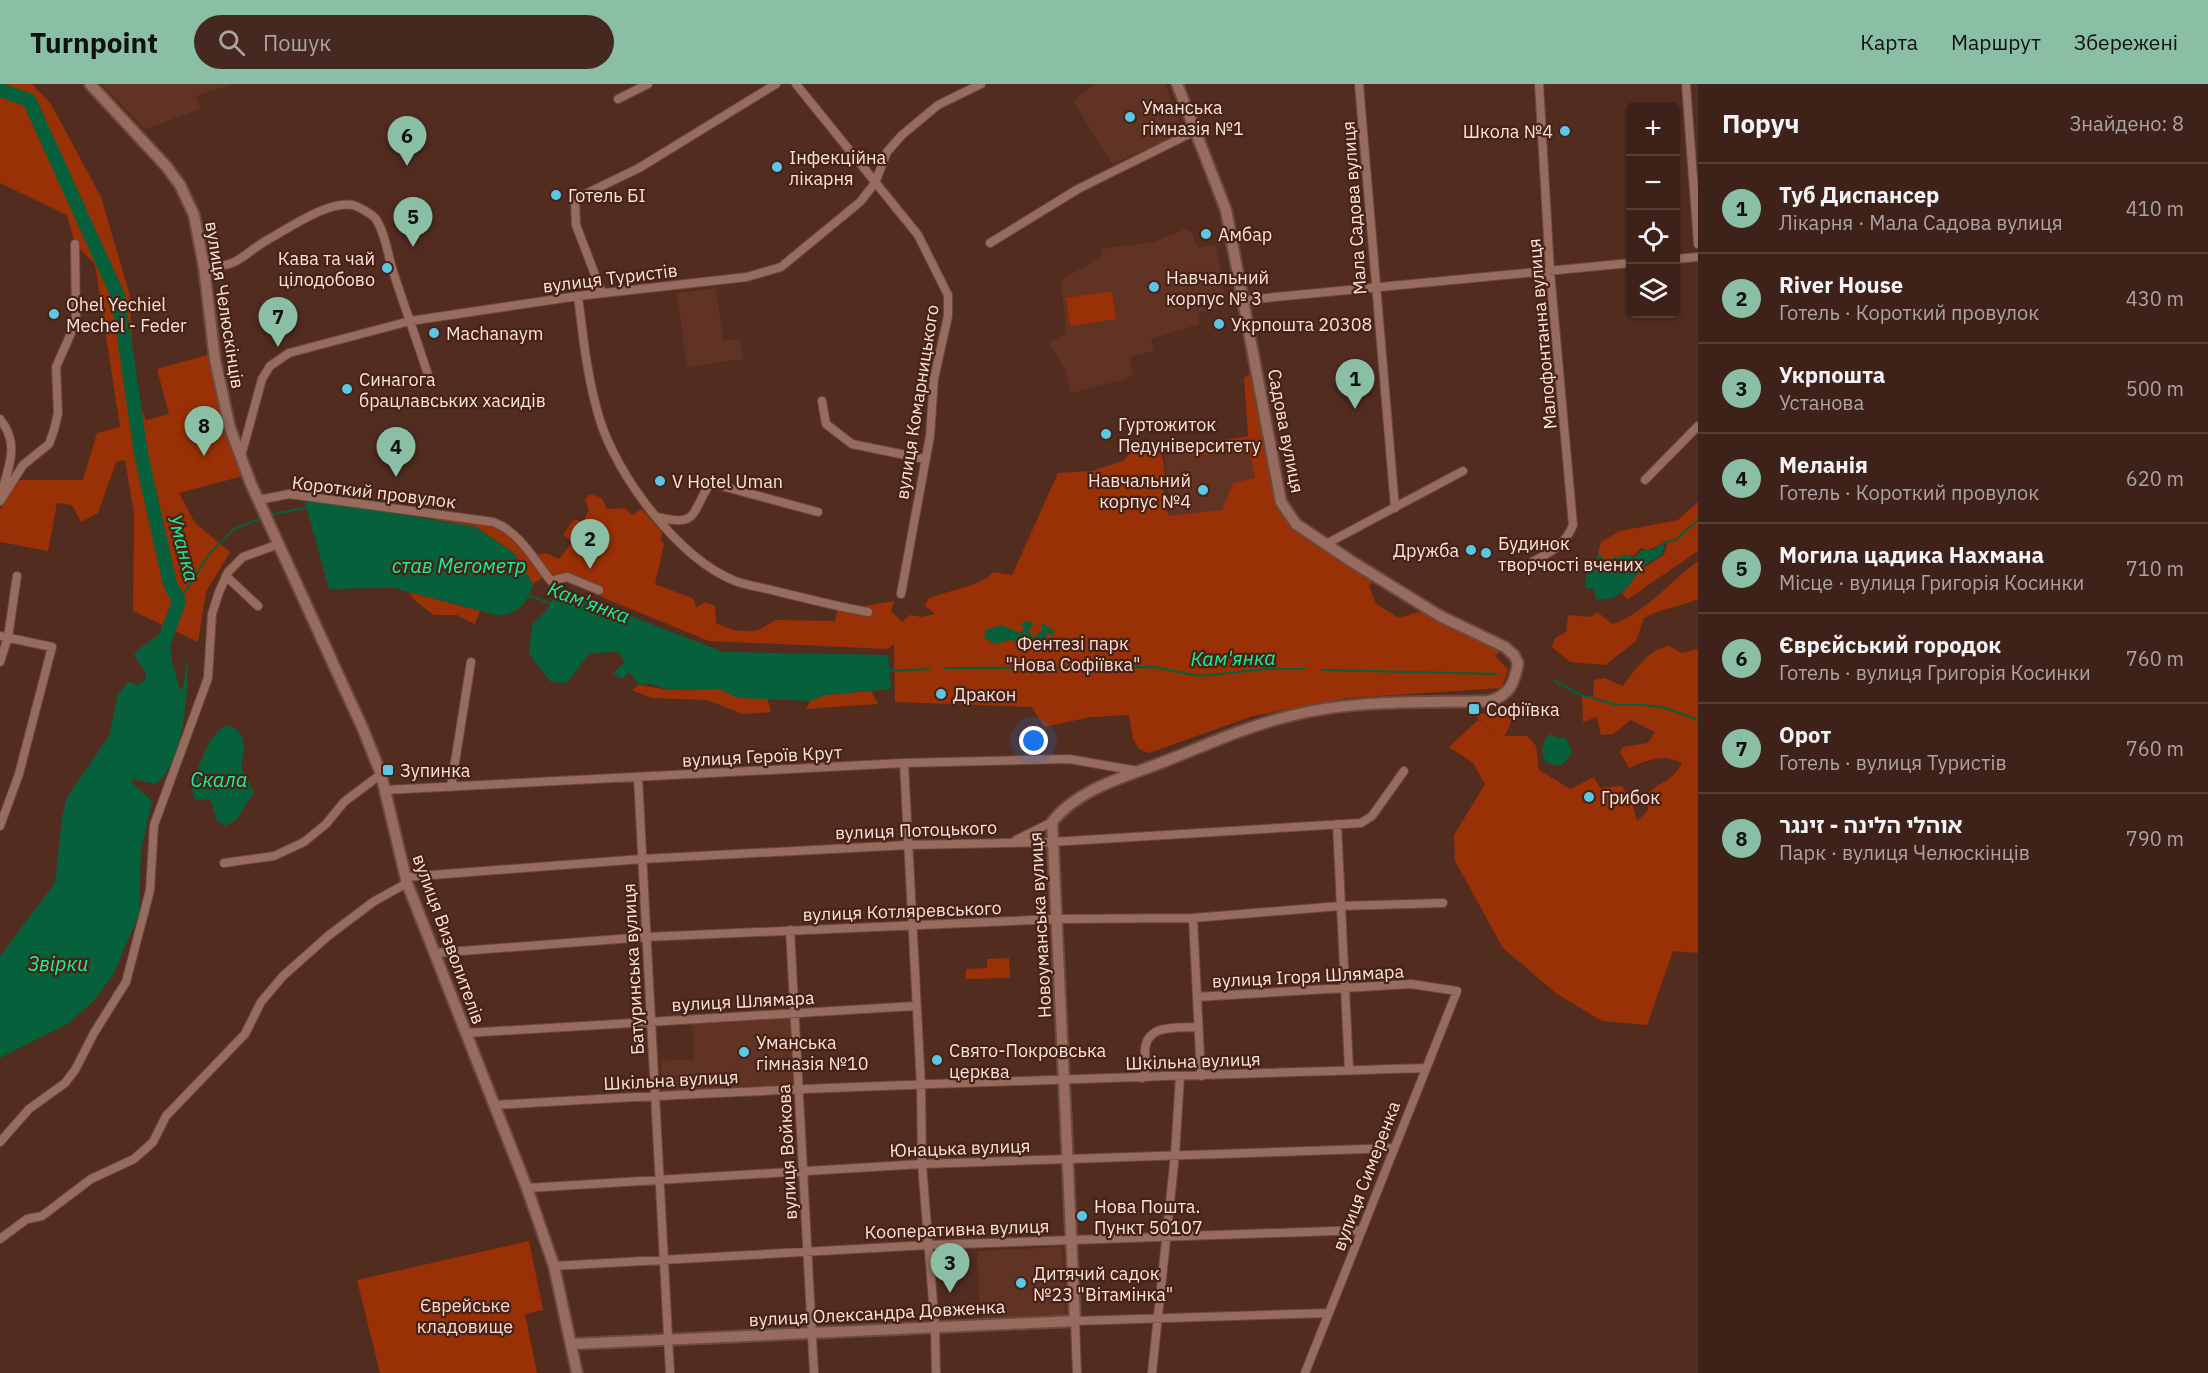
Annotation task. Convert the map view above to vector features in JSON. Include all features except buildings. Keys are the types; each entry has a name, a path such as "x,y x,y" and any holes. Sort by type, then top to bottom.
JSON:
{"street":[{"name":"вулиця Челюскінців","path":"90,84 166,166 180,185 194,215 204,267 215,360 230,428 241,458"},
{"path":"618,99 648,84"},
{"path":"602,293 576,225 574,199 639,168 776,84"},
{"name":"вулиця Комарницького","path":"796,84 918,235 948,295 948,316 934,379 930,436 901,594"},
{"name":"вулиця Туристів","path":"241,458 262,379 270,366 289,353 410,321 578,296 747,277 781,267 860,202 875,183 887,152 902,135 938,105 981,84"},
{"name":"Садова вулиця","path":"1177,84 1226,210 1245,300 1281,502 1296,524 1326,544 1440,616 1505,646 1514,654 1518,663 1510,688"},
{"name":"Мала Садова вулиця","path":"1359,84 1374,286 1395,508"},
{"name":"Малофонтанна вулиця","path":"1532,562 1554,550 1568,538 1573,525 1573,500 1550,271 1539,84"},
{"path":"1686,84 1698,244"},
{"path":"990,243 1078,189 1195,131"},
{"path":"204,267 223,267 237,263 261,244 311,216 337,206 353,205 374,216 385,236 392,269 428,375"},
{"path":"0,500 23,465 49,444 54,430 58,413 56,367 76,322 75,244"},
{"path":"1680,259 1698,257"},
{"path":"1245,300 1626,263"},
{"path":"578,296 586,360 599,417 618,458 655,517 687,553 735,581 834,607 868,612"},
{"path":"822,401 826,424 852,444 925,459"},
{"path":"0,419 10,431 13,449 4,472 0,500"},
{"path":"1645,480 1698,426"},
{"name":"вулиця Визволителів","path":"241,458 381,774 406,880 527,1188 554,1266 577,1373"},
{"path":"1326,544 1463,471"},
{"path":"655,517 682,521 691,517 697,511 709,485 714,484 818,512"},
{"name":"Короткий провулок","path":"261,503 289,494 493,522 504,526 516,536 551,581 567,577 599,590"},
{"path":"0,1142 29,1109 58,1088 75,1070 126,982 150,890 154,825 208,678 212,614 226,576 243,557 279,544"},
{"path":"0,662 17,576"},
{"path":"226,576 258,606"},
{"path":"0,826 19,774 52,647 4,636"},
{"path":"451,787 471,662"},
{"name":"Новоуманська вулиця","path":"1077,1373 1052,822 1062,810 1084,794 1226,735 1291,716 1341,706 1489,702 1503,697 1510,688"},
{"name":"вулиця Героїв Крут","path":"385,790 904,763 1069,759 1139,771"},
{"path":"904,763 921,1086 922,1164 935,1327 936,1373"},
{"name":"вулиця Потоцького","path":"406,880 642,859 908,844 1052,842 1361,823 1372,816 1404,771"},
{"path":"224,863 274,856 304,842 326,824 344,802 381,774"},
{"name":"Батуринська вулиця","path":"638,778 670,1373"},
{"path":"1015,841 1052,822"},
{"path":"1338,824 1349,1070"},
{"path":"0,1239 27,1219 42,1216 91,1179 134,1159 147,1148 153,1142 166,1116 245,1034 261,1002 283,976 328,936 406,880"},
{"name":"вулиця Котляревського","path":"435,953 790,930 1056,920 1193,918 1340,906 1443,903"},
{"path":"1193,918 1201,1076"},
{"name":"вулиця Войкова","path":"790,930 814,1373"},
{"name":"вулиця Ігоря Шлямара","path":"1197,997 1411,984 1457,991"},
{"name":"вулиця Симеренка","path":"1305,1373 1457,991"},
{"name":"вулиця Шлямара","path":"466,1033 915,1006"},
{"path":"1142,1077 1146,1071 1144,1047 1152,1033 1160,1029 1198,1027"},
{"name":"Шкільна вулиця","path":"494,1105 799,1088 921,1086 1425,1068"},
{"path":"1152,1373 1175,1155 1180,1076"},
{"name":"Юнацька вулиця","path":"527,1188 659,1178 922,1164 1394,1148"},
{"name":"Кооперативна вулиця","path":"554,1266 807,1250 1362,1230"},
{"name":"вулиця Олександра Довженка","path":"572,1344 1075,1321 1328,1313"}],"shaded area":[{"path":"101,84 234,84 196,96 201,109 145,129"},
{"name":"Уманська гімназія №1","path":"1095,84 1165,84 1183,133 1112,164 1073,101"},
{"path":"1185,229 1192,233 1198,248 1216,244 1227,306 1198,314 1199,324 1151,339 1154,351 1130,357 1133,373 1125,379 1071,393 1065,369 1049,343 1066,333 1061,280 1101,257 1101,249 1154,242"},
{"path":"716,288 723,341 740,339 743,359 687,367 677,293"},
{"path":"1256,441 1262,514 1171,521 1164,455"},
{"name":"Уманська гімназія №10","path":"792,1016 796,1086 662,1092 661,1061 694,1059 692,1023"},
{"name":"Дитячий садок №23 \"Вітамінка\"","path":"1062,1247 1065,1316 981,1320 977,1251"}],"green space":[{"path":"0,84 32,84 51,104 101,197 130,296 134,391 146,420 169,414 157,369 211,354 243,476 179,493 195,523 230,552 206,592 198,642 133,611 134,514 125,460 116,462 98,513 81,522 72,505 57,503 48,551 0,542 0,510 14,480 83,480 97,433 120,427 95,264 75,244 67,215 0,183"},
{"path":"1112,291 1116,319 1070,326 1066,298"},
{"name":"Фентезі парк \"Нова Софіївка\"","path":"1257,370 1281,502 1296,524 1377,578 1369,586 1376,604 1399,618 1428,609 1505,647 1495,656 1508,669 1502,688 1348,698 1253,716 1149,753 1139,749 1133,739 1129,715 1091,717 1044,727 1032,707 895,702 894,644 888,649 709,641 558,579 542,578 533,584 514,553 476,527 432,519 434,513 504,526 531,556 546,553 559,559 572,542 563,535 574,519 583,522 589,510 585,500 590,494 602,498 607,509 625,508 632,515 642,509 662,532 661,540 664,544 655,584 694,599 696,608 705,602 715,606 716,623 732,629 749,631 760,629 778,620 835,621 838,607 847,609 894,601 891,611 902,622 910,615 921,617 935,614 925,606 928,599 979,582 994,572 1012,575 1058,473 1092,471 1123,461 1131,452 1155,445 1162,456 1164,471 1161,500 1170,516 1222,510 1233,483 1255,478 1249,450 1193,456 1184,446 1248,436 1244,378"},
{"path":"1698,502 1698,551 1628,599 1622,594 1640,570 1664,555 1666,542 1648,550 1641,548 1634,555 1604,560 1598,553 1601,542 1620,531 1678,520"},
{"path":"1698,561 1698,599 1644,618 1636,641 1605,665 1570,662 1552,647 1555,638 1566,632 1568,615 1591,617 1597,612 1613,624 1648,604"},
{"path":"409,592 480,611 475,624 457,615 434,615 414,600"},
{"path":"1669,646 1682,653 1698,649 1698,953 1673,951 1647,1025 1602,1021 1557,994 1503,948 1455,861 1454,835 1485,784 1473,763 1449,747 1478,720 1495,736 1477,718 1478,713 1501,716 1513,705 1516,708 1506,734 1503,736 1527,736 1536,746 1539,770 1570,789 1594,777 1600,788 1622,786 1632,803 1637,821 1648,810 1647,794 1670,778 1682,763 1662,758 1649,760 1629,768 1620,752 1623,747 1648,743 1655,732 1631,720 1613,734 1601,735 1597,717 1583,722 1582,697 1593,696 1594,680 1604,678 1623,686 1637,667 1649,656"},
{"path":"639,685 670,690 720,689 738,698 767,697 771,712 743,714 707,700 652,698 632,690"},
{"path":"871,691 878,704 806,709 810,701 825,695"},
{"path":"1009,958 1010,978 966,979 966,969 987,968 987,959"},
{"name":"Єврейське кладовище","path":"529,1241 543,1310 525,1314 537,1373 380,1373 357,1280"}],"water":[{"name":"став Мегометр","path":"305,502 337,504 476,527 514,553 533,584 531,590 525,602 516,610 497,615 394,588 329,589"},
{"path":"1665,542 1662,555 1646,564 1618,595 1612,598 1596,599 1594,589 1585,588 1586,573 1595,567 1598,553 1604,560 1627,555 1635,557 1641,550 1654,550"},
{"path":"559,588 723,652 888,655 891,689 825,695 810,701 738,698 720,689 670,690 650,684 639,685 629,672 622,679 613,673 625,662 618,652 590,653 567,683 551,682 529,654 532,625 546,611"},
{"path":"1027,621 1034,624 1028,631 1033,637 1042,631 1042,623 1053,630 1054,636 1047,633 1045,635 1048,637 1047,642 1055,638 1054,644 1045,649 1039,644 1027,645 1011,640 995,644 984,638 986,630 1001,625 1020,633 1024,629 1021,624"},
{"name":"Звірки","path":"160,634 169,637 172,662 180,689 183,689 187,658 187,689 183,726 173,761 155,784 132,779 131,782 152,801 141,850 139,914 114,973 93,1002 67,1024 0,1058 0,956 55,883 62,817 67,797 109,736 118,694 128,682 138,685 146,679 146,673 134,655"},
{"name":"Скала","path":"229,725 240,733 244,743 241,767 254,792 237,819 226,826 217,821 211,800 195,799 191,787 210,741 216,733"},
{"path":"1550,734 1557,738 1565,737 1572,750 1568,759 1560,766 1546,763 1544,759 1543,747"}],"waterway":[{"name":"Уманка","path":"0,90 29,100 118,296 141,454 170,584 179,601 160,653"},
{"name":"Кам'янка","path":"270,515 308,507"},
{"name":"Кам'янка","path":"179,601 210,553 234,529 262,518"},
{"path":"1655,550 1665,542 1674,541 1698,520"},
{"name":"Кам'янка","path":"527,595 553,604"},
{"name":"Кам'янка","path":"945,668 1154,667 1199,676 1267,669 1305,669"},
{"name":"Кам'янка","path":"888,671 930,669"},
{"name":"Кам'янка","path":"1322,670 1497,674"},
{"name":"Кам'янка","path":"1555,681 1581,695 1617,705 1666,708 1698,720"}],"place":[{"name":"Уманська гімназія №1","path":"1130,117"},
{"name":"Школа №4","path":"1565,131"},
{"name":"Єврєйський городок","path":"407,166"},
{"name":"Інфекційна лікарня","path":"777,167"},
{"name":"Готель БІ","path":"556,195"},
{"name":"Амбар","path":"1206,234"},
{"name":"Могила цадика Нахмана","path":"413,247"},
{"name":"Кава та чай цілодобово","path":"387,268"},
{"name":"Навчальний корпус № 3","path":"1154,287"},
{"name":"Ohel Yechiel Mechel - Feder","path":"54,314"},
{"name":"Укрпошта 20308","path":"1219,324"},
{"name":"Machanaym","path":"434,333"},
{"name":"Орот","path":"278,347"},
{"name":"Синагога брацлавських хасидів","path":"347,389"},
{"name":"Туб Диспансер","path":"1355,409"},
{"name":"Гуртожиток Педуніверситету","path":"1106,434"},
{"name":"אוהלי הלינה - זינגר","path":"204,456"},
{"name":"Меланія","path":"396,477"},
{"name":"V Hotel Uman","path":"660,481"},
{"name":"Навчальний корпус №4","path":"1203,490"},
{"name":"Дружба","path":"1471,550"},
{"name":"Будинок творчості вчених","path":"1486,553"},
{"name":"River House","path":"590,569"},
{"name":"Дракон","path":"941,694"},
{"name":"Софіївка","path":"1474,709"},
{"name":"Зупинка","path":"388,770"},
{"name":"Грибок","path":"1589,797"},
{"name":"Уманська гімназія №10","path":"744,1052"},
{"name":"Свято-Покровська церква","path":"937,1060"},
{"name":"Нова Пошта. Пункт 50107","path":"1082,1216"},
{"name":"Дитячий садок №23 \"Вітамінка\"","path":"1021,1283"},
{"name":"Укрпошта","path":"950,1293"}]}
